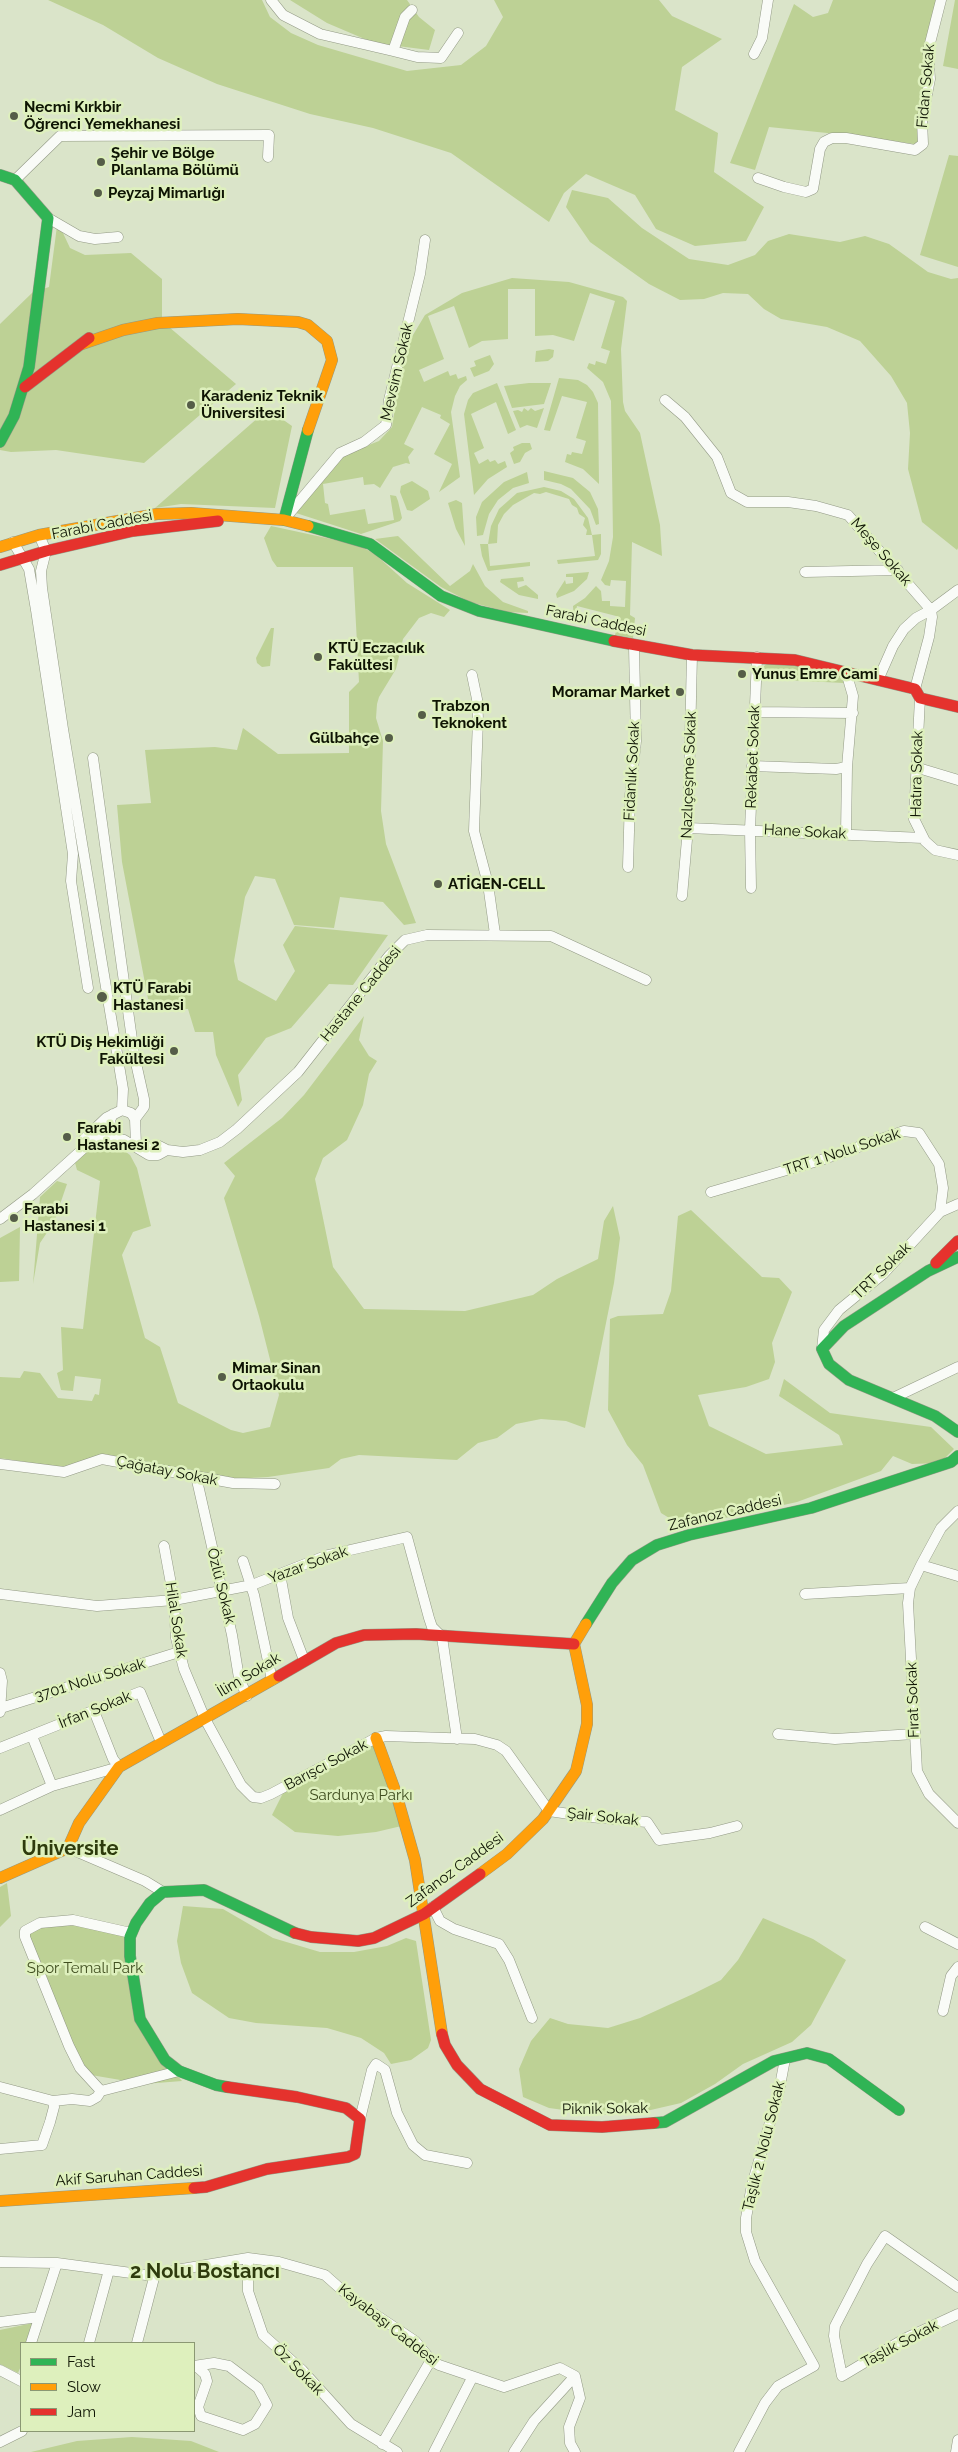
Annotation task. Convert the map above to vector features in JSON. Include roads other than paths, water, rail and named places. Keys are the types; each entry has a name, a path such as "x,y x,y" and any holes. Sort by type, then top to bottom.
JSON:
{"street":[{"path":"271,0 283,15 320,34 417,57 442,58 458,33"},
{"path":"754,54 762,38 768,0"},
{"name":"Fidan Sokak","path":"758,178 806,192 813,189 820,148 824,142 832,138 846,138 915,150 923,144 922,120 930,80 928,52 941,0"},
{"path":"393,52 405,17 412,10"},
{"path":"15,180 60,136 269,135 268,157"},
{"path":"0,175 15,180 48,218 79,236 94,239 118,237"},
{"path":"0,442 14,416 25,387 37,319 48,218"},
{"name":"Mevsim Sokak","path":"284,520 340,453 364,442 386,425 389,400 420,274 425,240"},
{"path":"25,387 102,328 123,330 158,323 183,321 266,320 308,325 327,341 332,360 304,439 284,520"},
{"name":"Meşe Sokak","path":"665,400 685,417 717,457 731,494 747,502 788,502 816,506 848,515 898,570 930,610"},
{"name":"Farabi Caddesi","path":"0,548 13,542 39,535 157,514 191,513 284,520 338,533 370,544 423,585 456,604 634,646 692,655 795,660 878,680 958,707"},
{"name":"Farabi Caddesi","path":"0,565 46,551 133,531 242,518"},
{"path":"39,535 46,551 41,571 42,588 63,730 123,1089 117,1112 110,1120 112,1130 121,1139 134,1133"},
{"path":"13,542 24,558 32,586 73,854 71,881 88,988"},
{"path":"805,572 898,570"},
{"path":"878,680 893,646 904,630 916,618 958,590"},
{"name":"Hatıra Sokak","path":"930,610 932,617 929,637 917,693 914,819 923,838 935,850 958,855"},
{"name":"Fidanlık Sokak","path":"628,867 630,796 636,741 634,646"},
{"name":"Nazlıçeşme Sokak","path":"682,896 688,828 692,655"},
{"name":"Rekabet Sokak","path":"750,888 750,830 757,657"},
{"path":"846,672 853,696 847,767 846,834"},
{"path":"472,675 477,699 478,719 474,831 488,884 495,934"},
{"path":"754,712 853,712"},
{"path":"93,758 134,1054 144,1099 144,1107 135,1118"},
{"path":"752,766 836,769 847,767"},
{"path":"915,767 958,780"},
{"name":"Hane Sokak","path":"688,828 923,838"},
{"name":"Hastane Caddesi","path":"0,1219 33,1194 91,1141 101,1136 121,1139 139,1147 157,1145 167,1150 183,1152 200,1150 220,1142 237,1129 298,1072 389,956 405,940 427,935 495,934 550,936 646,980"},
{"path":"0,1210 43,1176 117,1112 131,1113 135,1118 134,1133 139,1147"},
{"name":"TRT 1 Nolu Sokak","path":"711,1192 821,1160 904,1132 919,1133 939,1164 943,1188 940,1212"},
{"name":"TRT Sokak","path":"822,1350 824,1330 839,1310 883,1274 940,1212 958,1204"},
{"path":"928,1271 958,1241"},
{"path":"958,1257 928,1271 844,1326 822,1350 829,1364 849,1380 935,1416 958,1432"},
{"path":"892,1398 958,1367"},
{"name":"Zafanoz Caddesi","path":"163,1892 204,1890 288,1931 311,1937 358,1941 374,1938 424,1914 507,1854 549,1811 576,1771 587,1724 587,1705 574,1644 612,1583 632,1560 657,1545 689,1535 810,1508 951,1462 958,1456"},
{"name":"Çağatay Sokak","path":"0,1464 64,1472 102,1459 233,1483 276,1484"},
{"name":"Özlü Sokak","path":"196,1476 215,1567 222,1590 239,1678 247,1696"},
{"name":"Fırat Sokak","path":"958,1511 941,1528 920,1565 910,1588 908,1603 916,1765 929,1794 958,1824"},
{"name":"Yazar Sokak","path":"0,1594 97,1606 174,1600 252,1585 328,1555 407,1537 432,1627 442,1637 457,1739"},
{"name":"Hilal Sokak","path":"164,1546 174,1600 176,1638 184,1669 205,1720"},
{"path":"244,1561 252,1585 272,1680"},
{"path":"920,1565 958,1576"},
{"path":"280,1574 288,1618 304,1660"},
{"path":"805,1594 910,1588"},
{"name":"İlim Sokak","path":"68,1848 79,1823 119,1767 247,1696 304,1660 336,1644 364,1636 416,1634 574,1644"},
{"name":"3701 Nolu Sokak","path":"0,1710 180,1652"},
{"path":"0,1673 2,1681 0,1710"},
{"name":"İrfan Sokak","path":"0,1748 140,1692 161,1742"},
{"path":"0,1810 52,1786 119,1767 112,1758 94,1711"},
{"name":"Barışcı Sokak","path":"205,1720 241,1785 253,1797 261,1798 376,1738 386,1736 475,1739 497,1745 506,1751 549,1811"},
{"path":"778,1734 835,1739 914,1734"},
{"path":"32,1736 52,1786"},
{"name":"Piknik Sokak","path":"376,1738 396,1793 415,1860 438,2022 445,2046 463,2072 480,2089 550,2125 602,2127 665,2122 774,2061 807,2053 828,2059 898,2110"},
{"name":"Şair Sokak","path":"549,1811 647,1822 659,1840 710,1833 737,1826"},
{"path":"0,1878 68,1848 145,1881 163,1892 150,1903 132,1933 130,1956 140,2019 165,2060 179,2071 216,2085 297,2097 346,2108 360,2119 372,2070 376,2064 385,2070 397,2113 413,2145 426,2155 467,2163"},
{"path":"433,1907 440,1921 454,1929 499,1944 509,1960 532,2018"},
{"path":"101,2091 80,2068 69,2046 25,1931 40,1923 73,1920 132,1933"},
{"path":"925,1927 958,1944"},
{"path":"943,2011 951,1976 958,1967"},
{"name":"Taşlık 2 Nolu Sokak","path":"739,2452 765,2403 778,2386 814,2366 755,2261 746,2232 746,2218 752,2185 779,2091 785,2058"},
{"path":"0,2087 53,2101 72,2099 90,2101 97,2097 101,2091 179,2071"},
{"path":"0,2149 42,2145 50,2122 53,2101"},
{"name":"Akif Saruhan Caddesi","path":"0,2201 206,2187 266,2169 348,2157 355,2154 360,2119"},
{"name":"Taşlık Sokak","path":"958,2287 885,2236 867,2264 835,2326 834,2336 842,2376 904,2339 958,2314"},
{"name":"Kayabaşı Caddesi","path":"0,2262 57,2263 146,2275 248,2258 279,2262 325,2275 352,2299 415,2341 431,2360 472,2378 504,2387 560,2368 575,2376"},
{"name":"Öz Sokak","path":"248,2258 248,2291 263,2335 302,2370 351,2424 397,2452"},
{"path":"31,2342 57,2263"},
{"path":"88,2342 109,2270"},
{"path":"137,2342 154,2274"},
{"path":"0,2322 39,2318"},
{"path":"382,2444 431,2360"},
{"path":"214,2363 229,2366 258,2388 267,2405 255,2424 244,2430 201,2416 198,2407 207,2381 205,2374 195,2366 214,2363"},
{"path":"0,2370 20,2380"},
{"path":"514,2452 534,2421 575,2376"},
{"path":"575,2376 580,2398 569,2427 570,2443 575,2452"},
{"path":"434,2452 472,2378"},
{"path":"0,2442 20,2432"},
{"path":"956,2452 958,2440"}],"place":[{"name":"Necmi Kırkbir Öğrenci Yemekhanesi","path":"14,116"},
{"name":"Şehir ve Bölge Planlama Bölümü","path":"101,162"},
{"name":"Peyzaj Mimarlığı","path":"98,193"},
{"name":"Karadeniz Teknik Üniversitesi","path":"191,405"},
{"name":"KTÜ Eczacılık Fakültesi","path":"318,657"},
{"name":"Yunus Emre Cami","path":"742,674"},
{"name":"Moramar Market","path":"680,692"},
{"name":"Trabzon Teknokent","path":"422,715"},
{"name":"Gülbahçe","path":"389,738"},
{"name":"ATİGEN-CELL","path":"438,884"},
{"name":"KTÜ Farabi Hastanesi","path":"102,997"},
{"name":"KTÜ Diş Hekimliği Fakültesi","path":"174,1051"},
{"name":"Farabi Hastanesi 2","path":"67,1137"},
{"name":"Farabi Hastanesi 1","path":"14,1218"},
{"name":"Mimar Sinan Ortaokulu","path":"222,1377"}],"district":[{"name":"Üniversite","path":"70,1849"},
{"name":"2 Nolu Bostancı","path":"205,2272"}],"park label":[{"name":"Sardunya Parkı","path":"361,1795"},
{"name":"Spor Temalı Park","path":"85,1968"}]}
